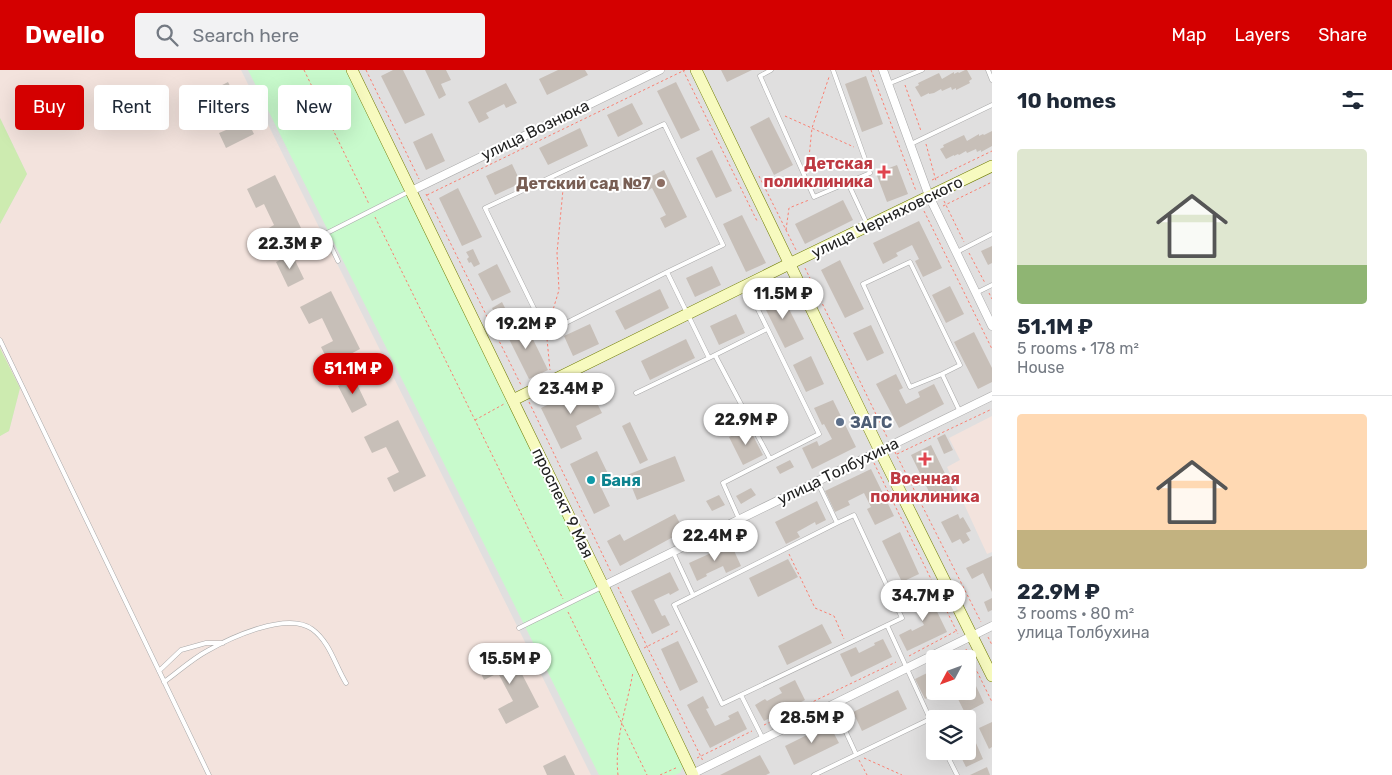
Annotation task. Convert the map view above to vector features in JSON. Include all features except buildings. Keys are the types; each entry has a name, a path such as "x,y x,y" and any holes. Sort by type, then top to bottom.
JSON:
{"street":[{"name":"проспект 9 Мая","path":"352,70 603,586 691,775"},
{"name":"улица Вознюка","path":"411,191 660,70"},
{"path":"696,70 795,261 880,450 992,676"},
{"path":"883,70 930,196 992,326"},
{"name":"улица Черняховского","path":"513,400 992,166"},
{"name":"улица Толбухина","path":"603,586 992,396"},
{"path":"691,775 988,628"}],"lane":[{"path":"771,70 760,76 814,198 870,173 832,70"},
{"path":"888,84 922,70"},
{"path":"988,70 992,80"},
{"path":"910,144 992,105"},
{"path":"664,124 723,246 667,272 546,333 485,208 664,124"},
{"path":"848,183 868,226"},
{"path":"338,261 325,234 411,191"},
{"path":"957,252 992,234"},
{"path":"910,262 960,365 942,374 910,387 862,284 910,262"},
{"path":"667,272 709,358"},
{"path":"740,520 723,483 819,434 746,285"},
{"path":"976,293 992,285"},
{"path":"636,393 767,329"},
{"path":"0,340 209,775"},
{"path":"715,355 770,459"},
{"path":"942,374 960,412"},
{"path":"817,482 837,523"},
{"path":"854,515 902,618 722,704 674,605 786,548 854,515"},
{"path":"673,552 693,595"},
{"path":"519,628 603,586"},
{"path":"164,682 206,651 272,625 294,623 312,629 326,643 346,683"},
{"path":"887,626 926,710"},
{"path":"159,671 180,650 206,642 225,643"},
{"path":"741,695 763,739"},
{"path":"833,704 856,754"},
{"path":"814,775 926,720"},
{"path":"950,760 957,775"}],"path":[{"path":"304,70 647,775"},
{"path":"366,70 706,767"},
{"path":"426,195 685,70"},
{"path":"806,181 812,128 832,70"},
{"path":"776,112 862,150"},
{"path":"935,177 992,151"},
{"path":"552,381 546,333 559,290 558,253 564,171"},
{"path":"760,177 786,230 795,261 988,628 992,645"},
{"path":"926,213 992,182"},
{"path":"786,230 789,208 814,198"},
{"path":"474,420 513,400"},
{"path":"896,455 992,408"},
{"path":"786,548 815,608 834,616 847,645"},
{"path":"635,654 647,646 685,628"},
{"path":"660,775 957,631"},
{"path":"618,775 617,761 621,723 633,671"},
{"path":"856,754 867,775"},
{"path":"856,754 902,775"}],"shaded area":[{"path":"0,70 992,70 992,775 0,775"},
{"path":"0,70 241,70 248,85 179,85 179,130 268,130 268,124 591,775 0,775 0,436 9,431 20,388 0,348 0,224 27,174 0,118"},
{"path":"992,416 992,552 987,554 947,467 960,460 949,438"}],"green space":[{"path":"248,70 348,70 685,761 680,773 675,775 599,775 268,110 268,85 255,85"},
{"path":"0,118 27,174 0,224"},
{"path":"0,348 20,388 9,431 0,436"}],"place":[{"name":"Детская поликлиника","path":"884,172"},
{"name":"Детский сад №7","path":"661,183"},
{"name":"ЗАГС","path":"840,422"},
{"name":"Военная поликлиника","path":"925,459"},
{"name":"Баня","path":"591,480"}]}
